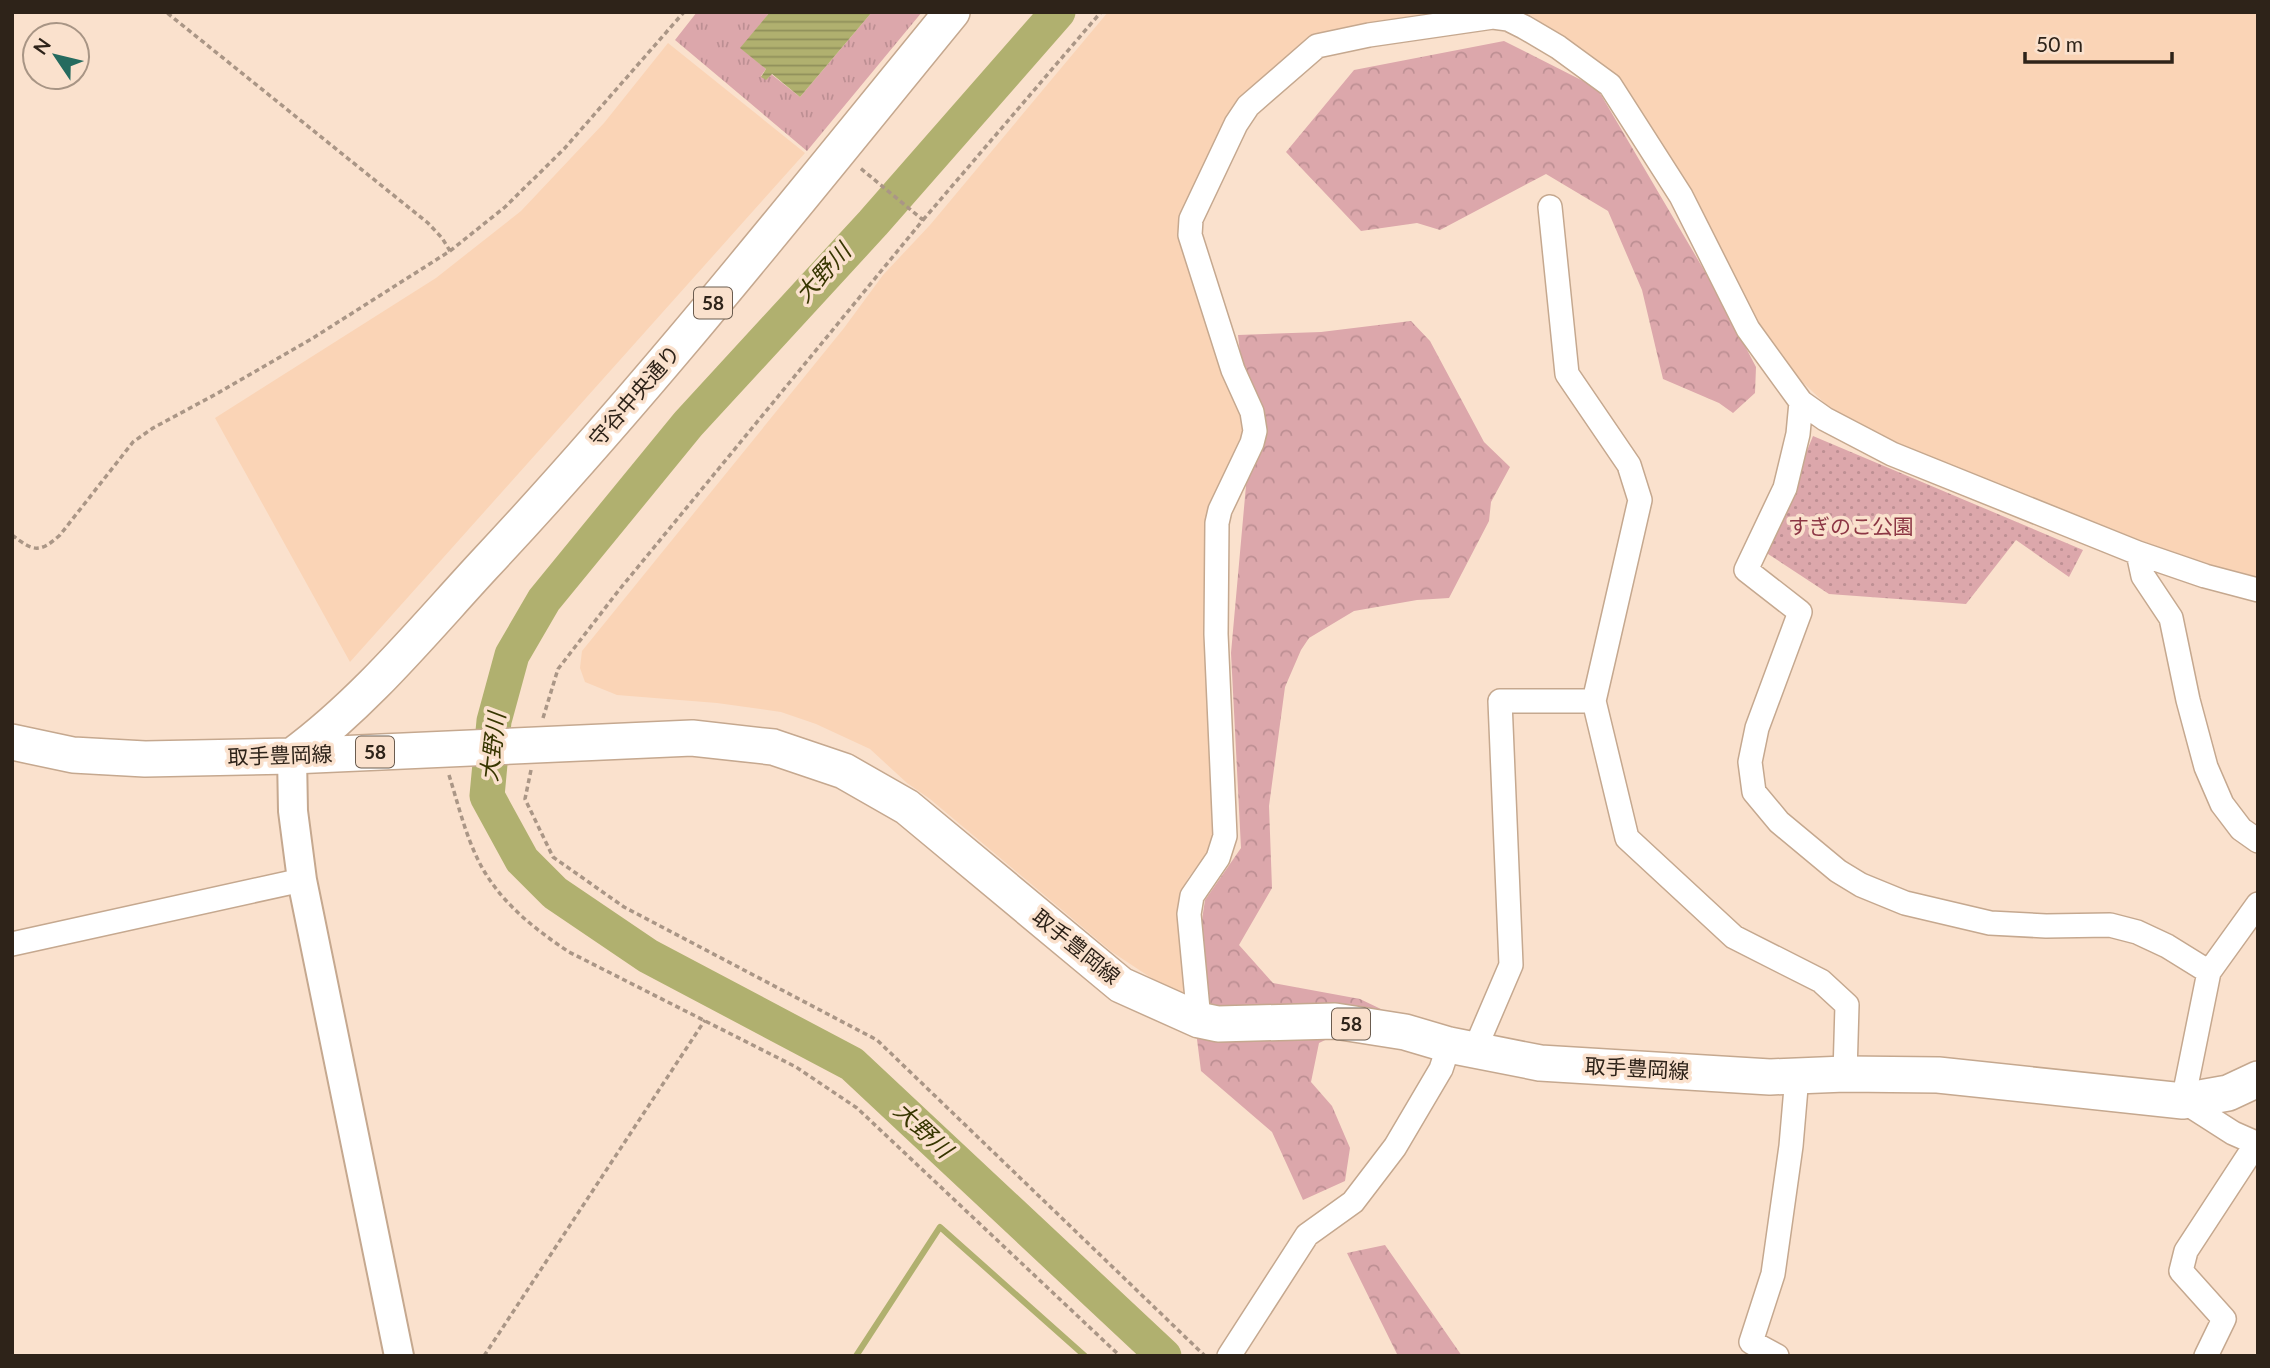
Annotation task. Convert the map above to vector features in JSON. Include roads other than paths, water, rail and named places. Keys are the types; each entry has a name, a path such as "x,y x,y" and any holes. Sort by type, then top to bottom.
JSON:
{"main road":[{"name":"守谷中央通り","path":"292,756 332,724 385,671 534,512 666,360 953,12"},
{"name":"取手豊岡線","path":"12,742 73,755 106,758 292,756 692,738 773,747 844,771 907,807 1121,985 1199,1020 1219,1024 1335,1021 1405,1032 1540,1063 1770,1077 1845,1074 1938,1075 2183,1101 2228,1093 2258,1079"}],"street":[{"path":"1199,1020 1189,915 1192,896 1218,858 1225,836 1216,634 1216,523 1255,431 1252,412 1233,370 1190,235 1191,219 1236,124 1248,106 1317,46 1368,35 1493,17 1508,19 1524,27 1558,47 1610,85 1681,196 1748,329 1801,402 1825,419 1892,454 2138,553 2205,576 2258,590"},
{"path":"1550,207 1567,374 1629,465 1640,500 1594,701 1628,838 1734,937 1821,981 1847,1005 1845,1074"},
{"path":"1801,402 1798,434 1785,488 1745,570 1800,612 1757,728 1750,762 1754,792 1780,822 1838,871 1905,903 1990,923 2110,925 2137,932 2209,972"},
{"path":"2138,553 2143,576 2171,618 2206,767 2222,804 2241,828 2258,841"},
{"path":"1229,1356 1307,1235 1353,1202 1395,1147 1441,1069 1462,1047 1511,965 1500,701 1594,701"},
{"path":"292,756 293,811 302,880 400,1356"},
{"path":"12,944 302,880"},
{"path":"2206,1356 2224,1319 2181,1270 2186,1251 2257,1144 2233,1133 2183,1101 2209,972 2258,904"},
{"path":"1777,1356 1751,1342 1773,1274 1791,1146 1797,1076"}],"waterway":[{"name":"大野川","path":"1058,12 873,223 688,424 544,600 512,655 494,721 487,796 522,860 555,893 648,956 852,1064 1164,1356"},
{"path":"856,1356 940,1227 1085,1356"}],"park label":[{"name":"すぎのこ公園","path":"1851,527"}]}
